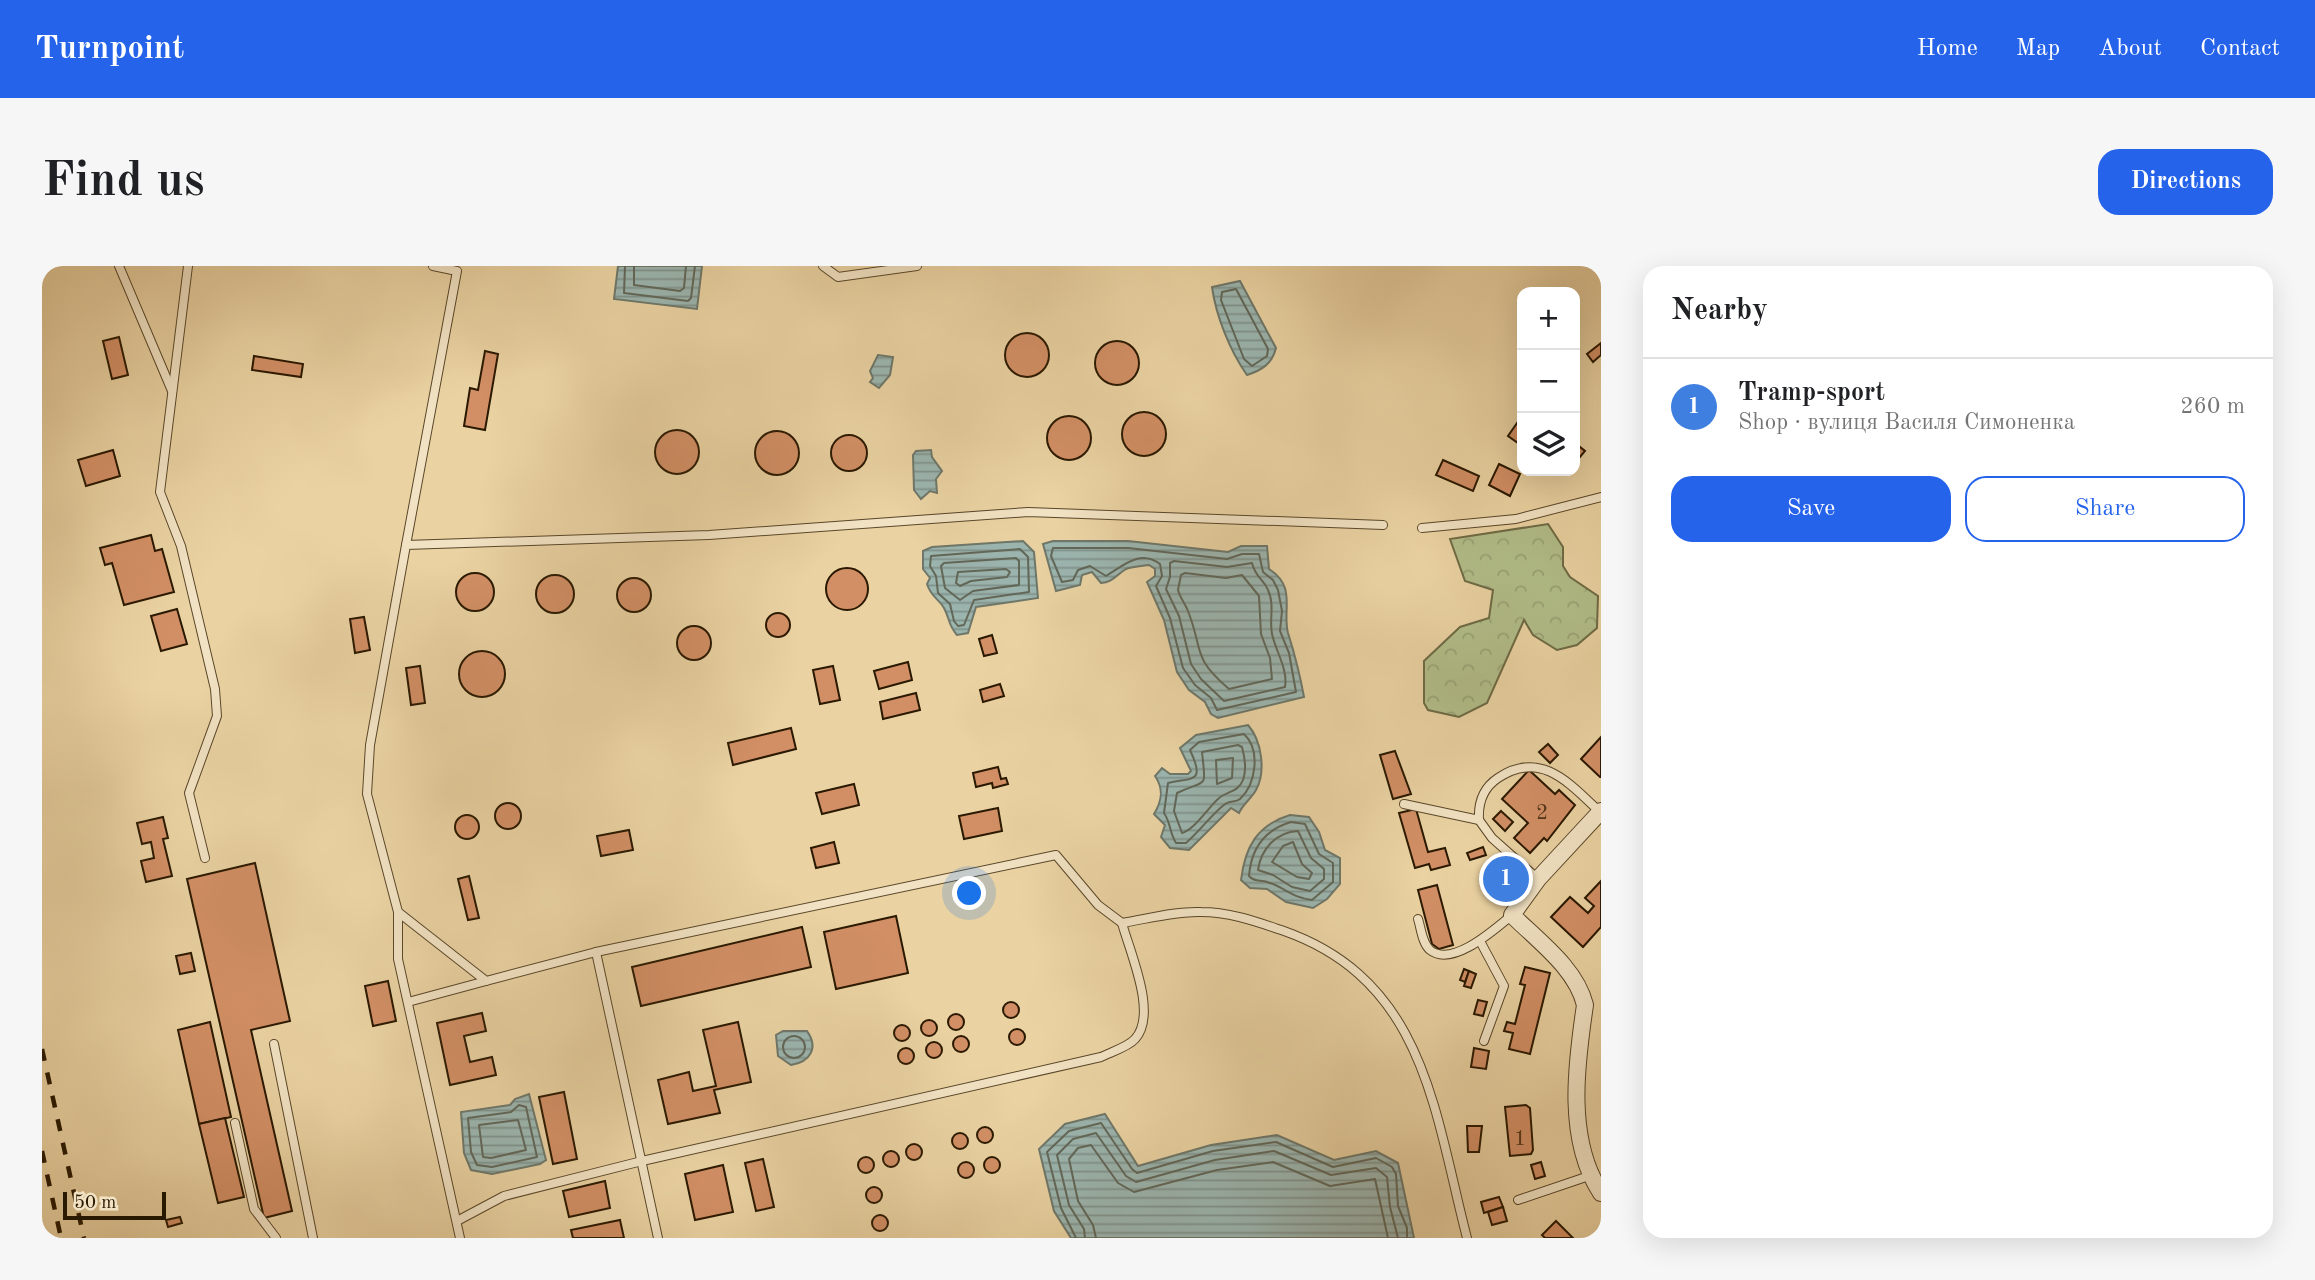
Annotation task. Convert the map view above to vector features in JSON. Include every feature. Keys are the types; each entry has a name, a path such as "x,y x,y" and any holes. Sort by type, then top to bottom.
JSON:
{"street":[{"path":"1600,811 1538,879 1512,915 1563,966 1581,990 1585,1005 1577,1102 1580,1142 1590,1175 1601,1193"}],"lane":[{"path":"119,266 173,393"},
{"path":"188,266 160,492 181,546 215,690 217,716 189,793 205,858"},
{"path":"433,266 457,271 370,746 367,794 398,912 398,959 460,1238"},
{"path":"822,266 838,277 917,266"},
{"path":"1422,528 1516,519 1601,497"},
{"path":"406,545 709,535 1028,512 1383,525"},
{"path":"1479,820 1482,796 1493,781 1516,767 1525,766 1562,776 1600,811"},
{"path":"1404,804 1479,820 1492,838 1538,879"},
{"path":"408,1002 596,952 1056,855 1098,905 1122,923 1146,1012 1142,1028 1133,1041 1101,1056 642,1161 504,1196 457,1221"},
{"path":"1122,923 1200,911 1245,918 1302,938 1352,965 1381,993 1415,1050 1467,1238"},
{"path":"398,912 486,981"},
{"path":"1418,919 1425,944 1438,954 1447,955 1480,941 1512,915"},
{"path":"1480,941 1504,985 1484,1041"},
{"path":"596,952 658,1238"},
{"path":"274,1044 313,1238"},
{"path":"235,1123 254,1209 276,1238"},
{"path":"1518,1200 1590,1175"}],"green space":[{"path":"1548,524 1563,547 1563,566 1570,577 1598,596 1597,628 1577,645 1557,650 1533,635 1524,620 1487,703 1459,717 1428,710 1424,703 1424,661 1460,627 1489,618 1493,590 1465,581 1450,539"}],"water":[{"path":"618,266 702,266 697,309 614,299"},
{"path":"1240,281 1276,348 1266,366 1247,375 1225,333 1212,287"},
{"path":"878,355 893,357 890,375 879,388 870,382 873,378 870,371"},
{"path":"931,450 932,457 942,471 936,479 937,493 930,491 921,499 914,490 913,455 916,451"},
{"path":"1023,541 1034,552 1038,598 976,607 968,633 957,635 944,608 927,584 930,578 923,569 923,551 932,547"},
{"path":"1053,541 1128,541 1228,552 1241,546 1267,546 1269,569 1278,576 1286,591 1288,633 1304,697 1218,718 1211,714 1205,702 1189,690 1177,672 1164,620 1147,582 1155,576 1155,569 1149,565 1132,567 1112,580 1101,583 1092,572 1082,575 1080,585 1056,591 1043,544"},
{"path":"1248,725 1257,739 1262,766 1254,793 1239,813 1231,808 1189,850 1170,848 1161,837 1165,825 1154,814 1161,795 1155,776 1162,768 1170,774 1188,774 1191,771 1180,748 1196,735"},
{"path":"1290,815 1309,817 1319,832 1325,850 1340,858 1340,884 1327,899 1313,908 1286,902 1267,889 1250,888 1241,880 1246,857 1261,831"},
{"path":"783,1031 807,1031 812,1043 808,1057 791,1065 778,1056 776,1035"},
{"path":"529,1094 546,1160 540,1164 492,1174 471,1170 464,1153 461,1112 510,1105 515,1099"},
{"path":"1105,1114 1138,1166 1211,1145 1277,1135 1334,1160 1376,1151 1398,1163 1414,1238 1071,1238 1054,1211 1039,1149 1065,1124"}],"building":[{"path":"1027,333 1042,340 1049,355 1042,370 1027,377 1012,370 1005,355 1012,340"},
{"path":"119,337 128,375 112,379 103,341"},
{"path":"1117,341 1133,347 1139,363 1133,379 1117,385 1101,379 1095,363 1101,347"},
{"path":"1601,343 1601,355 1593,362 1587,354"},
{"path":"485,351 498,354 485,430 464,426 470,388 478,390"},
{"path":"254,356 303,364 301,377 252,370"},
{"path":"1144,412 1159,419 1166,434 1159,449 1144,456 1129,449 1122,434 1129,419"},
{"path":"1069,416 1084,423 1091,438 1084,453 1069,460 1054,453 1047,438 1054,423"},
{"path":"1517,423 1517,442 1508,436"},
{"path":"677,430 692,437 699,452 692,467 677,474 662,467 655,452 662,437"},
{"path":"777,431 792,438 799,453 792,468 777,475 762,468 755,453 762,438"},
{"path":"849,435 862,440 867,453 862,466 849,471 836,466 831,453 836,440"},
{"path":"113,450 120,476 86,486 78,460"},
{"path":"1443,460 1479,476 1473,491 1436,475"},
{"path":"1499,464 1519,476 1510,496 1489,485"},
{"path":"151,535 155,551 162,549 174,592 124,605 112,563 105,565 100,548"},
{"path":"847,568 862,574 868,589 862,604 847,610 832,604 826,589 832,574"},
{"path":"475,573 488,579 494,592 488,605 475,611 462,605 456,592 462,579"},
{"path":"555,575 568,581 574,594 568,607 555,613 542,607 536,594 542,581"},
{"path":"634,578 646,583 651,595 646,607 634,612 622,607 617,595 622,583"},
{"path":"177,609 187,644 161,651 151,616"},
{"path":"778,613 786,617 790,625 786,633 778,637 770,633 766,625 770,617"},
{"path":"364,617 370,650 355,653 350,619"},
{"path":"694,626 706,631 711,643 706,655 694,660 682,655 677,643 682,631"},
{"path":"992,635 997,653 984,656 979,639"},
{"path":"482,651 498,658 505,674 498,690 482,697 466,690 459,674 466,658"},
{"path":"908,662 912,680 879,689 874,671"},
{"path":"420,666 425,703 411,705 406,668"},
{"path":"833,666 840,700 820,704 813,670"},
{"path":"1000,684 1004,696 983,702 980,690"},
{"path":"916,693 920,710 883,719 880,702"},
{"path":"791,728 796,749 733,765 728,743"},
{"path":"1601,737 1601,777 1600,777 1581,759"},
{"path":"1548,744 1558,755 1550,763 1539,752"},
{"path":"1395,751 1411,794 1393,799 1380,755"},
{"path":"998,767 1001,779 1006,778 1008,784 993,788 992,783 976,787 973,773"},
{"path":"1529,770 1555,794 1559,790 1575,805 1547,841 1544,838 1530,853 1514,838 1528,823 1502,799"},
{"path":"854,784 859,805 822,814 816,793"},
{"path":"508,803 517,807 521,816 517,825 508,829 499,825 495,816 499,807"},
{"path":"998,808 1002,831 964,839 959,816"},
{"path":"1416,809 1428,852 1445,848 1450,865 1431,870 1429,864 1415,868 1399,813"},
{"path":"1501,811 1513,822 1505,831 1493,819"},
{"path":"467,815 475,819 479,827 475,835 467,839 459,835 455,827 459,819"},
{"path":"163,817 168,838 163,839 172,876 146,882 141,861 154,858 151,842 142,844 137,823"},
{"path":"629,830 633,850 601,856 597,836"},
{"path":"834,842 839,863 816,868 811,848"},
{"path":"1483,847 1486,855 1470,860 1467,853"},
{"path":"1505,853 1527,875 1509,893 1498,882 1507,872 1496,862"},
{"path":"255,863 290,1021 251,1030 292,1211 264,1218 187,879"},
{"path":"469,876 479,918 468,920 458,879"},
{"path":"1601,881 1601,927 1583,947 1551,917 1570,897 1588,913 1594,906 1585,898"},
{"path":"1437,885 1453,945 1439,949 1432,944 1418,890"},
{"path":"896,916 908,973 836,989 824,932"},
{"path":"802,927 811,967 641,1006 632,967"},
{"path":"191,953 195,971 180,974 176,956"},
{"path":"1525,967 1550,973 1530,1054 1509,1049 1513,1033 1504,1031 1507,1022 1515,1024 1525,985 1520,984"},
{"path":"1464,969 1469,971 1465,982 1460,980"},
{"path":"1469,971 1476,974 1471,988 1464,986"},
{"path":"388,981 396,1021 373,1026 365,986"},
{"path":"1478,1000 1487,1002 1483,1016 1474,1014"},
{"path":"1011,1002 1019,1010 1011,1018 1003,1010"},
{"path":"482,1013 486,1031 464,1036 470,1062 492,1057 496,1075 450,1085 437,1023"},
{"path":"956,1014 964,1022 956,1030 948,1022"},
{"path":"929,1020 937,1028 929,1036 921,1028"},
{"path":"210,1022 231,1117 199,1124 178,1030"},
{"path":"738,1022 751,1082 714,1090 720,1113 668,1124 658,1080 689,1072 693,1091 716,1086 703,1030"},
{"path":"902,1025 910,1033 902,1041 894,1033"},
{"path":"1017,1029 1025,1037 1017,1045 1009,1037"},
{"path":"961,1036 969,1044 961,1052 953,1044"},
{"path":"934,1042 942,1050 934,1058 926,1050"},
{"path":"906,1048 914,1056 906,1064 898,1056"},
{"path":"1474,1048 1489,1051 1486,1069 1471,1067"},
{"path":"564,1092 577,1159 553,1164 539,1097"},
{"path":"1526,1105 1530,1108 1533,1150 1531,1154 1510,1156 1505,1107"},
{"path":"225,1118 244,1197 218,1203 199,1124"},
{"path":"1467,1126 1482,1126 1479,1152 1468,1152"},
{"path":"985,1127 993,1135 985,1143 977,1135"},
{"path":"960,1133 968,1141 960,1149 952,1141"},
{"path":"914,1144 922,1152 914,1160 906,1152"},
{"path":"891,1151 899,1159 891,1167 883,1159"},
{"path":"866,1157 874,1165 866,1173 858,1165"},
{"path":"992,1157 1000,1165 992,1173 984,1165"},
{"path":"763,1159 774,1207 756,1211 745,1163"},
{"path":"966,1162 974,1170 966,1178 958,1170"},
{"path":"1541,1162 1545,1176 1535,1179 1531,1165"},
{"path":"723,1165 733,1212 695,1220 685,1174"},
{"path":"605,1181 610,1208 569,1217 563,1191"},
{"path":"874,1187 882,1195 874,1203 866,1195"},
{"path":"1499,1197 1503,1207 1484,1213 1481,1202"},
{"path":"1503,1207 1507,1221 1492,1225 1488,1212"},
{"path":"880,1215 888,1223 880,1231 872,1223"},
{"path":"180,1217 182,1223 168,1227 166,1220"},
{"path":"620,1220 624,1238 573,1238 571,1230"},
{"path":"1556,1221 1573,1238 1545,1238 1542,1235"}],"railway":[{"path":"42,1049 84,1238"},
{"path":"42,1151 61,1238"}],"place":[{"name":"Tramp-sport","path":"1506,879"}]}
